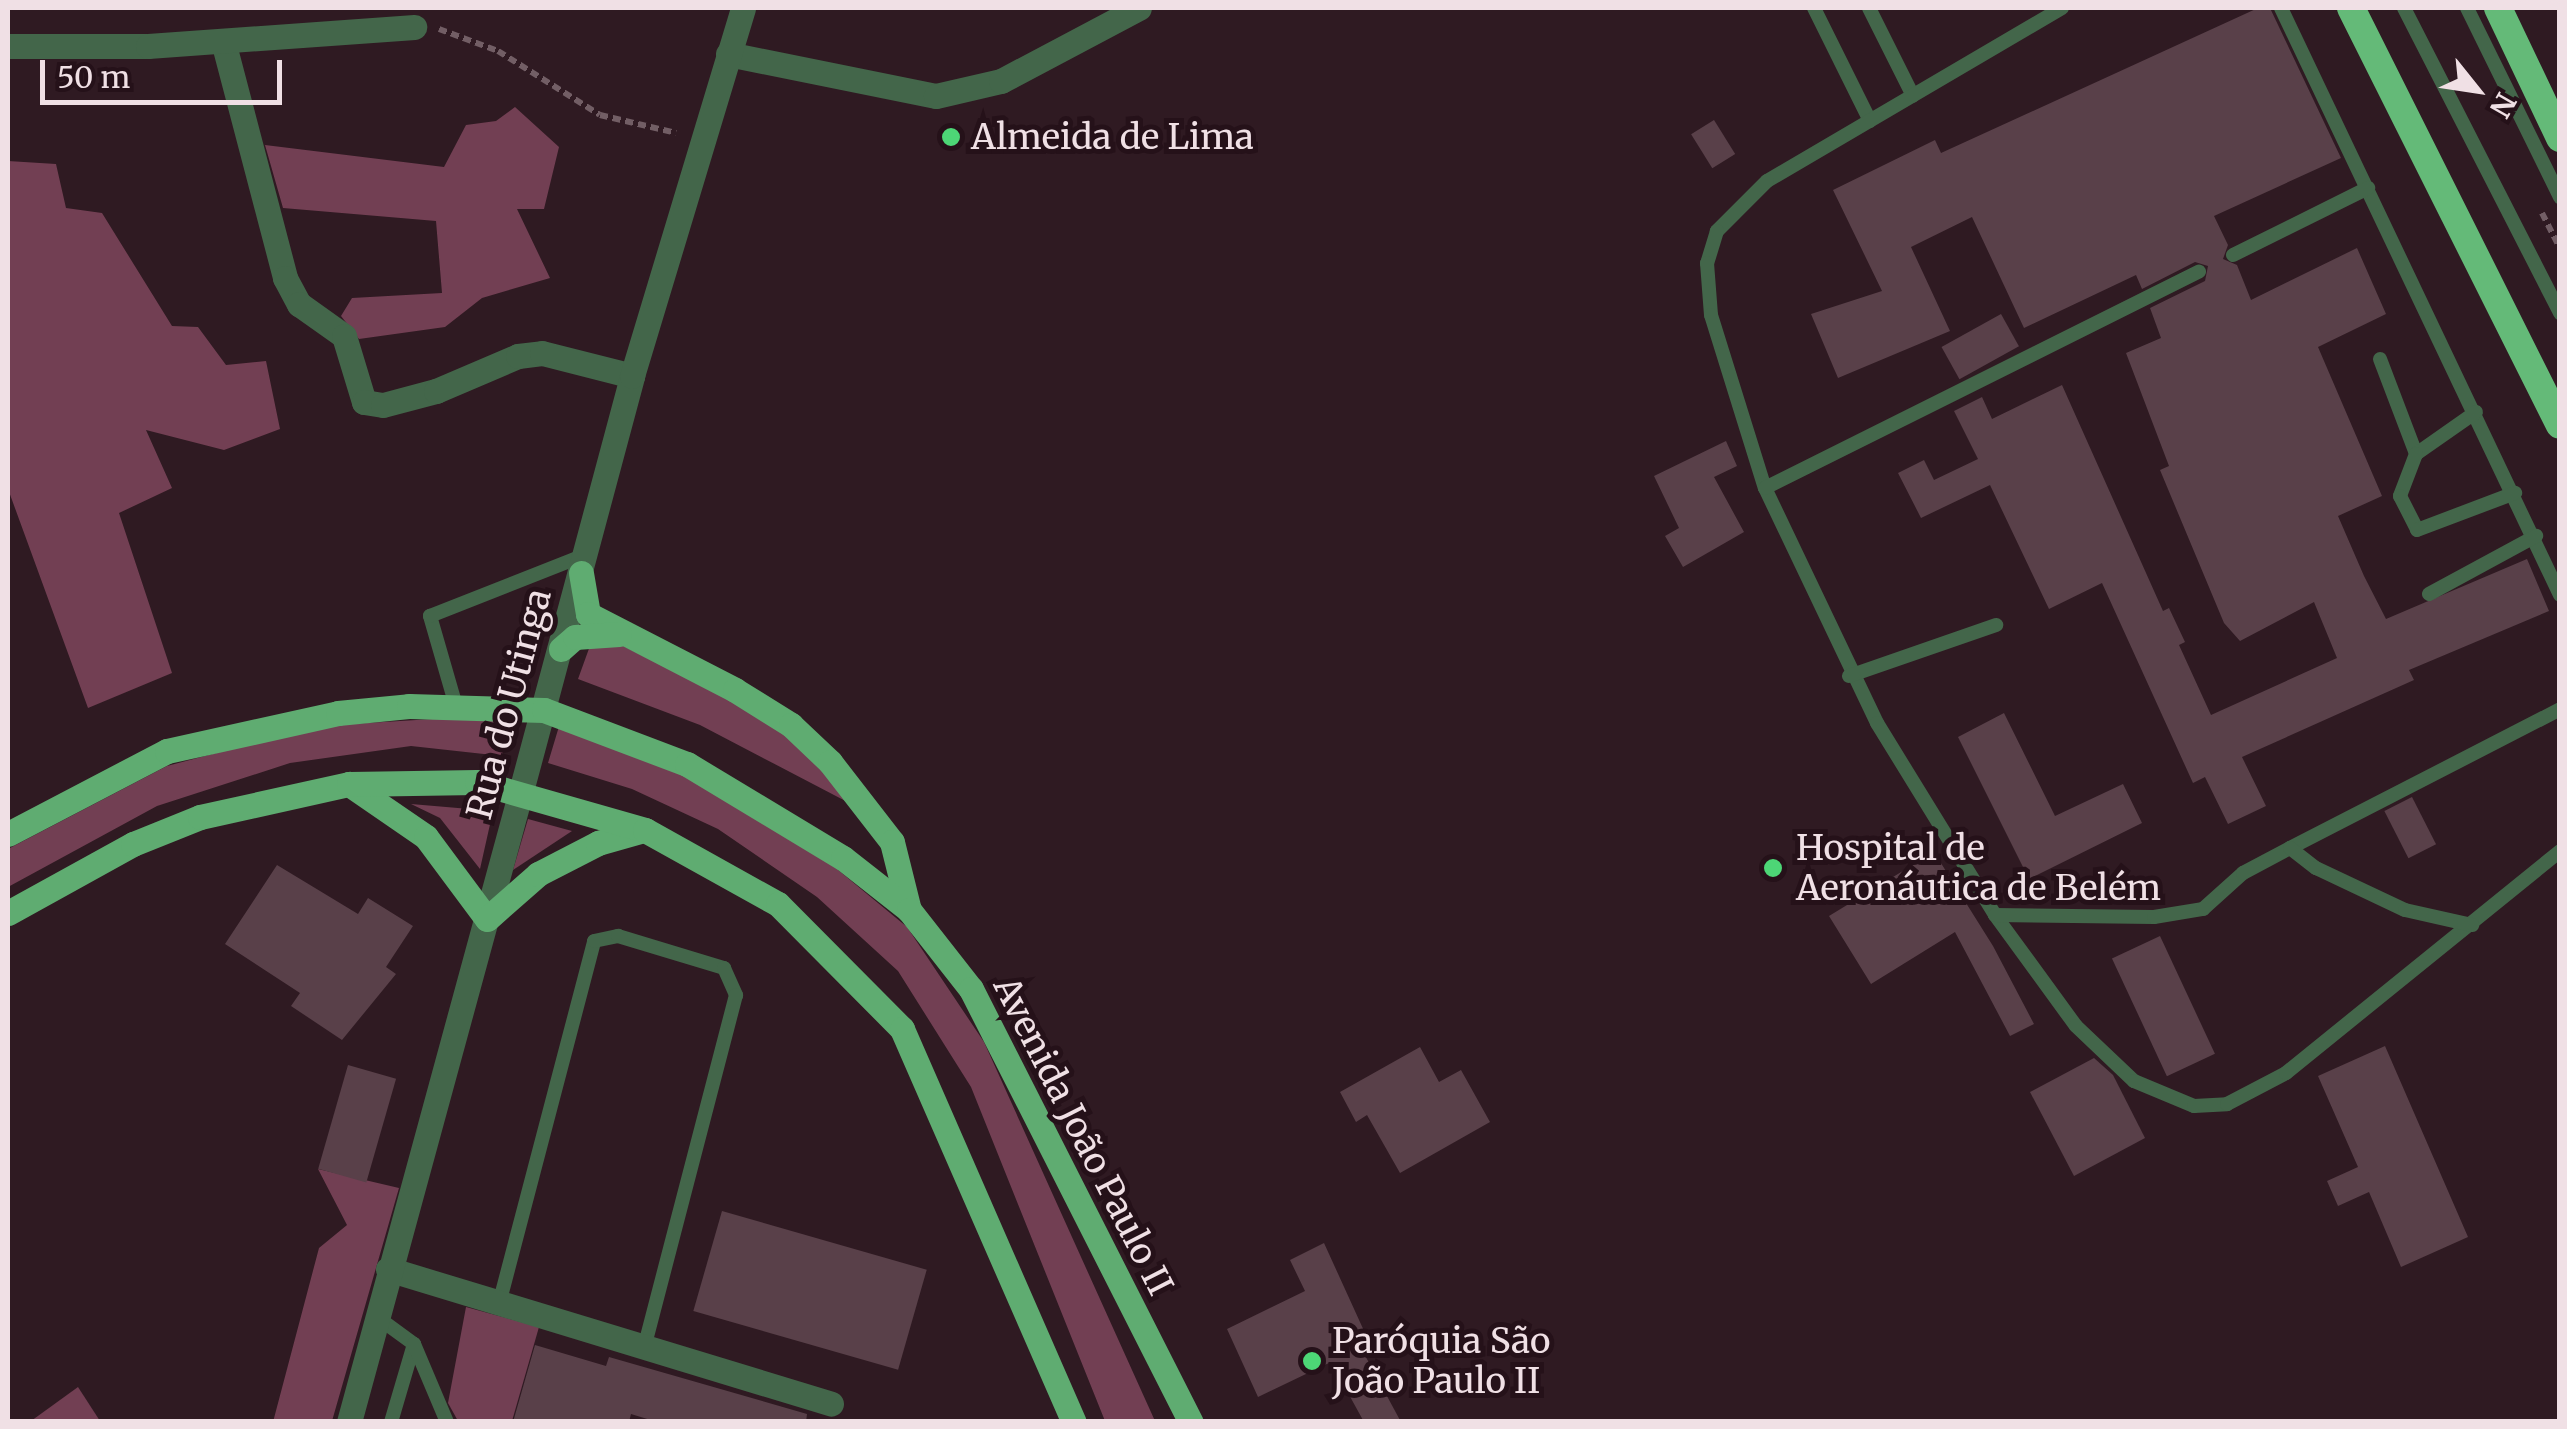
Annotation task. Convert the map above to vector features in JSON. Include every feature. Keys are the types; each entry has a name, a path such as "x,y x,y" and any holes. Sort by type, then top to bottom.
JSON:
{"highway":[{"path":"2351,8 2560,425"},
{"path":"2498,8 2560,138"}],"main road":[{"path":"583,564 581,602 588,614 619,634 735,690 791,725 830,762 892,842 909,910"},
{"path":"561,649 575,637 619,634"},
{"name":"Avenida João Paulo II","path":"8,834 167,750 338,713 456,706 544,710 687,764 843,858 909,910 971,989 1191,1422"},
{"path":"8,913 134,844 200,817 349,784 442,780 521,791 645,830 778,904 902,1029 1074,1422"},
{"path":"349,784 426,838 488,919 538,874 598,843 645,830"}],"street":[{"name":"Rua do Utinga","path":"350,1422 388,1269 488,919 632,376 743,8"},
{"path":"728,54 936,96 1001,81 1139,8"},
{"path":"8,46 223,41 414,27"},
{"path":"223,41 285,278 299,304 344,336 364,402 383,405 436,391 518,356 542,353 569,355 632,376"},
{"path":"388,1269 831,1404"}],"lane":[{"path":"1814,8 1870,121"},
{"path":"1869,8 1913,96"},
{"path":"2062,8 1739,204 1717,231 1707,263 1711,315 1765,488 1849,676 1995,915 2076,1026 2134,1081 2194,1106 2227,1104 2286,1073 2560,851"},
{"path":"2281,8 2516,493 2560,595"},
{"path":"2404,8 2560,313"},
{"path":"2467,8 2560,197"},
{"path":"2233,255 2368,188"},
{"path":"1765,488 2198,272"},
{"path":"2380,359 2416,454"},
{"path":"2476,412 2416,454 2400,496 2417,530 2516,493"},
{"path":"2430,594 2536,536"},
{"path":"456,706 430,616 583,564"},
{"path":"1849,676 1996,625"},
{"path":"1995,915 2154,916 2204,909 2243,873 2560,710"},
{"path":"2290,848 2316,868 2405,910 2472,925"},
{"path":"499,1304 594,941 610,934 724,968 736,995 644,1349"},
{"path":"376,1317 414,1344 447,1422"},
{"path":"391,1422 414,1344"}],"path":[{"path":"414,27 452,30 478,41 600,115 702,139"}],"shaded area":[{"path":"515,107 559,147 544,209 517,209 550,278 482,298 445,327 359,339 341,316 352,298 442,293 436,221 283,208 265,145 444,167 466,125 496,121"},
{"path":"8,161 56,164 66,208 102,213 172,326 198,327 226,365 266,361 280,429 224,450 146,430 172,488 119,513 172,673 88,708 8,489"},
{"path":"591,643 621,645 723,694 799,743 878,818 700,725 578,679"},
{"path":"449,718 508,721 502,756 411,746 290,763 157,806 8,887 8,849 167,766 318,726"},
{"path":"560,723 658,762 803,841 907,927 984,1042 1155,1421 1105,1421 971,1087 898,971 817,897 718,829 632,789 548,763"},
{"path":"411,804 493,811 480,869 440,818"},
{"path":"528,819 572,831 513,870"},
{"path":"318,1169 399,1188 332,1421 273,1422 319,1248 347,1225"},
{"path":"466,1307 539,1327 512,1421 458,1421 448,1403"},
{"path":"78,1387 100,1421 31,1421"}],"building":[{"path":"2258,8 2270,8 2341,158 2214,216 2228,245 2223,259 2237,265 2251,300 2357,248 2386,314 2318,347 2382,496 2338,516 2364,576 2386,619 2527,559 2549,611 2409,670 2414,680 2242,757 2266,806 2228,824 2205,777 2193,783 2102,583 2049,609 1990,485 1921,518 1898,473 1924,460 1934,480 1978,459 1954,411 1982,397 1992,419 2062,385 2163,611 2169,608 2185,642 2179,645 2211,715 2337,658 2314,602 2240,641 2224,623 2160,470 2169,466 2126,353 2161,338 2150,308 2205,281 2208,266 2195,262 2142,289 2136,275 2024,328 1972,217 1911,247 1950,331 1838,378 1811,314 1882,291 1833,190 1935,140 1941,153"},
{"path":"1714,120 1735,154 1712,168 1691,134"},
{"path":"2001,314 2019,346 1959,379 1942,347"},
{"path":"1726,441 1737,466 1714,477 1744,532 1683,567 1665,536 1679,528 1654,476"},
{"path":"2004,713 2055,816 2123,784 2142,823 2029,879 1958,737"},
{"path":"2412,797 2436,844 2408,858 2384,811"},
{"path":"1934,852 1993,946 2034,1024 2010,1036 1955,932 1871,984 1829,916"},
{"path":"277,865 358,914 368,898 413,926 386,967 396,974 342,1040 291,1006 300,993 225,944"},
{"path":"2160,936 2215,1054 2167,1076 2112,958"},
{"path":"2385,1046 2468,1237 2401,1267 2369,1192 2338,1206 2327,1181 2358,1167 2318,1076"},
{"path":"1420,1047 1439,1082 1461,1070 1490,1122 1400,1173 1367,1115 1356,1122 1340,1092"},
{"path":"2094,1058 2113,1075 2145,1138 2074,1176 2030,1092"},
{"path":"348,1065 396,1079 366,1183 318,1169"},
{"path":"722,1211 927,1270 898,1370 693,1311"},
{"path":"1324,1243 1370,1344 1361,1348 1401,1422 1364,1422 1331,1362 1258,1397 1227,1329 1305,1291 1290,1260"},
{"path":"535,1345 606,1366 609,1357 807,1414 806,1422 657,1422 631,1414 629,1422 513,1422"}],"place":[{"name":"Almeida de Lima","path":"951,137"},
{"name":"Hospital de Aeronáutica de Belém","path":"1773,868"},
{"name":"Paróquia São João Paulo II","path":"1312,1361"}]}
